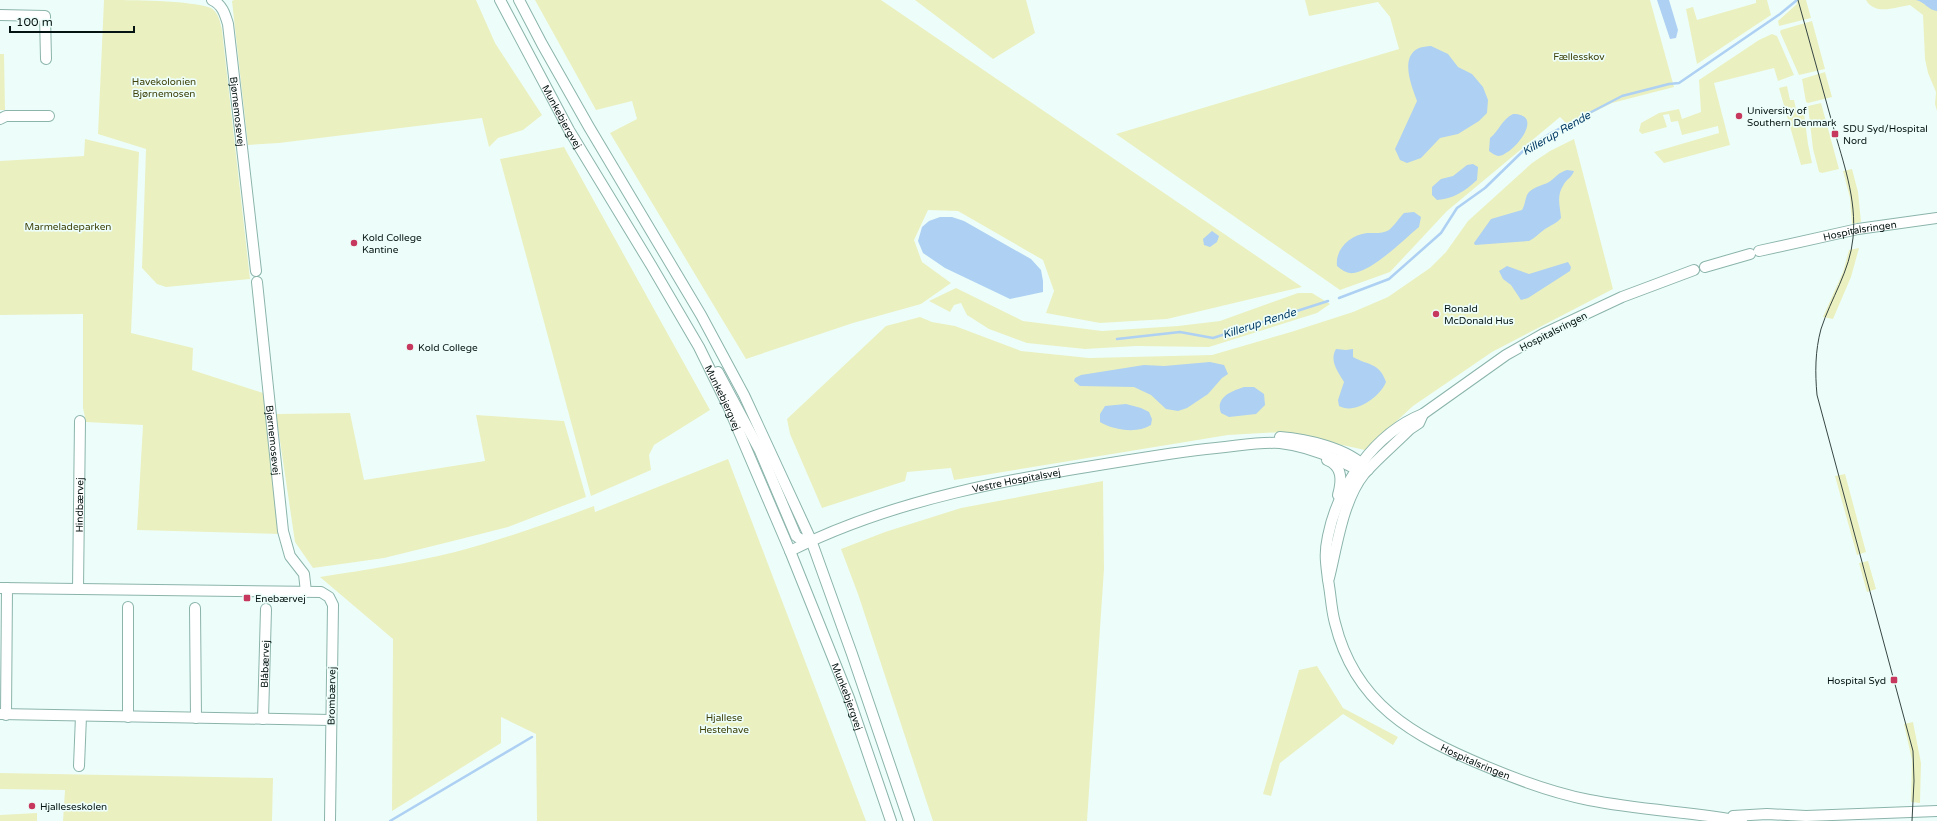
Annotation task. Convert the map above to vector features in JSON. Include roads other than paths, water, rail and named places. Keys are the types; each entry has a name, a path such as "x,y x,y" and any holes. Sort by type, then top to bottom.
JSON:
{"street":[{"name":"Munkebjergvej","path":"500,0 569,130 699,347 741,434 849,698 891,821"},
{"name":"Munkebjergvej","path":"519,0 585,120 701,315 744,395 811,540 909,821"},
{"name":"Bjørnemosevej","path":"216,1 224,11 228,24 256,271"},
{"path":"0,15 45,16 46,59"},
{"path":"0,119 6,116 49,116"},
{"name":"Hospitalsringen","path":"1705,267 1755,253 1854,230 1937,218"},
{"name":"Hospitalsringen","path":"1694,270 1622,297 1543,334 1506,355 1423,414 1410,419 1391,433 1347,486 1333,519 1325,550 1325,566 1332,613 1339,641 1348,660 1364,687 1389,713 1408,728 1456,754 1515,778 1548,789 1589,800 1659,811 1719,817 1742,821"},
{"name":"Bjørnemosevej","path":"257,282 283,531 290,556 304,574 306,592"},
{"path":"681,317 697,331 760,451 796,536 800,539 811,540"},
{"name":"Hindbærvej","path":"78,589 80,421"},
{"name":"Vestre Hospitalsvej","path":"790,551 811,540 858,521 955,491 1027,476 1173,453 1253,444 1279,443 1304,447 1362,468"},
{"path":"1253,444 1304,452 1330,461 1337,467 1341,473 1341,482 1333,507 1333,519"},
{"name":"Hospitalsringen","path":"1328,580 1340,528 1356,488 1362,468"},
{"path":"306,592 4,588 3,714 331,720"},
{"name":"Brombærvej","path":"306,592 322,592 329,597 333,606 330,821"},
{"path":"128,607 128,717"},
{"path":"195,608 196,718"},
{"name":"Blåbærvej","path":"264,719 266,609"},
{"path":"79,766 80,716"},
{"name":"Hospitalsringen","path":"1719,817 1767,814 1887,819 1937,811"},
{"path":"1887,819 1937,817"}],"water":[{"path":"1657,0 1669,0 1678,30 1676,38 1670,39"},
{"path":"1916,0 1937,0 1937,11 1931,9 1922,2"},
{"path":"1431,46 1448,54 1458,67 1472,74 1483,87 1488,100 1487,113 1479,121 1458,134 1440,138 1421,158 1407,163 1400,160 1395,149 1417,101 1410,80 1408,65 1413,52 1419,48"},
{"path":"1513,114 1523,116 1527,121 1527,127 1524,135 1518,143 1504,154 1498,156 1495,155 1489,151 1490,138 1503,122"},
{"path":"1473,164 1478,167 1477,180 1468,188 1454,196 1443,199 1437,200 1432,195 1432,187 1441,179 1453,176 1467,165"},
{"path":"1567,170 1574,171 1564,184 1560,193 1559,201 1561,218 1557,222 1529,241 1475,245 1474,243 1491,219 1522,210 1527,195 1531,190 1549,182"},
{"path":"1414,212 1421,217 1419,227 1371,266 1351,273 1337,266 1338,254 1350,240 1361,234 1381,233 1387,231 1404,213"},
{"path":"940,217 952,217 964,221 1031,259 1041,270 1043,292 1010,299 945,268 923,253 918,241 922,227 929,221"},
{"path":"1212,231 1219,236 1217,242 1210,247 1204,245 1203,239"},
{"path":"1568,262 1571,267 1570,271 1528,298 1521,300 1511,285 1503,279 1499,271 1507,266 1529,274"},
{"path":"1336,349 1353,349 1353,357 1373,365 1380,371 1386,382 1383,388 1373,399 1352,408 1339,406 1338,400 1344,382 1335,366 1333,358"},
{"path":"1210,362 1224,365 1228,374 1222,378 1208,394 1187,408 1178,411 1166,409 1151,395 1134,387 1080,386 1074,381 1075,378 1081,375 1144,365 1164,366"},
{"path":"1244,387 1254,387 1264,394 1265,405 1256,414 1229,417 1221,413 1220,403 1222,399 1229,393"},
{"path":"1126,404 1149,412 1152,419 1151,425 1145,428 1125,430 1111,427 1100,422 1100,414 1105,406"}],"waterway":[{"name":"Killerup Rende","path":"1339,298 1389,279 1441,233 1457,208 1485,188 1523,151 1551,133 1622,96 1669,84 1679,83 1780,14 1797,0"},
{"name":"Killerup Rende","path":"1117,339 1180,332 1213,338 1328,301"},
{"path":"390,821 532,737"}],"tram line":[{"path":"1798,0 1845,167 1851,195 1854,223 1853,238 1848,262 1825,318 1819,337 1816,362 1817,395 1913,751 1914,781 1912,821"}],"place":[{"name":"University of Southern Denmark","path":"1739,116"},
{"name":"SDU Syd/Hospital Nord","path":"1835,134"},
{"name":"Kold College Kantine","path":"354,243"},
{"name":"Ronald McDonald Hus","path":"1436,314"},
{"name":"Kold College","path":"410,347"},
{"name":"Enebærvej","path":"247,598"},
{"name":"Hospital Syd","path":"1894,680"},
{"name":"Hjalleseskolen","path":"32,806"}],"park label":[{"name":"Fællesskov","path":"1579,56"},
{"name":"Havekolonien Bjørnemosen","path":"164,86"},
{"name":"Marmeladeparken","path":"68,226"},
{"name":"Hjallese Hestehave","path":"724,722"}]}
